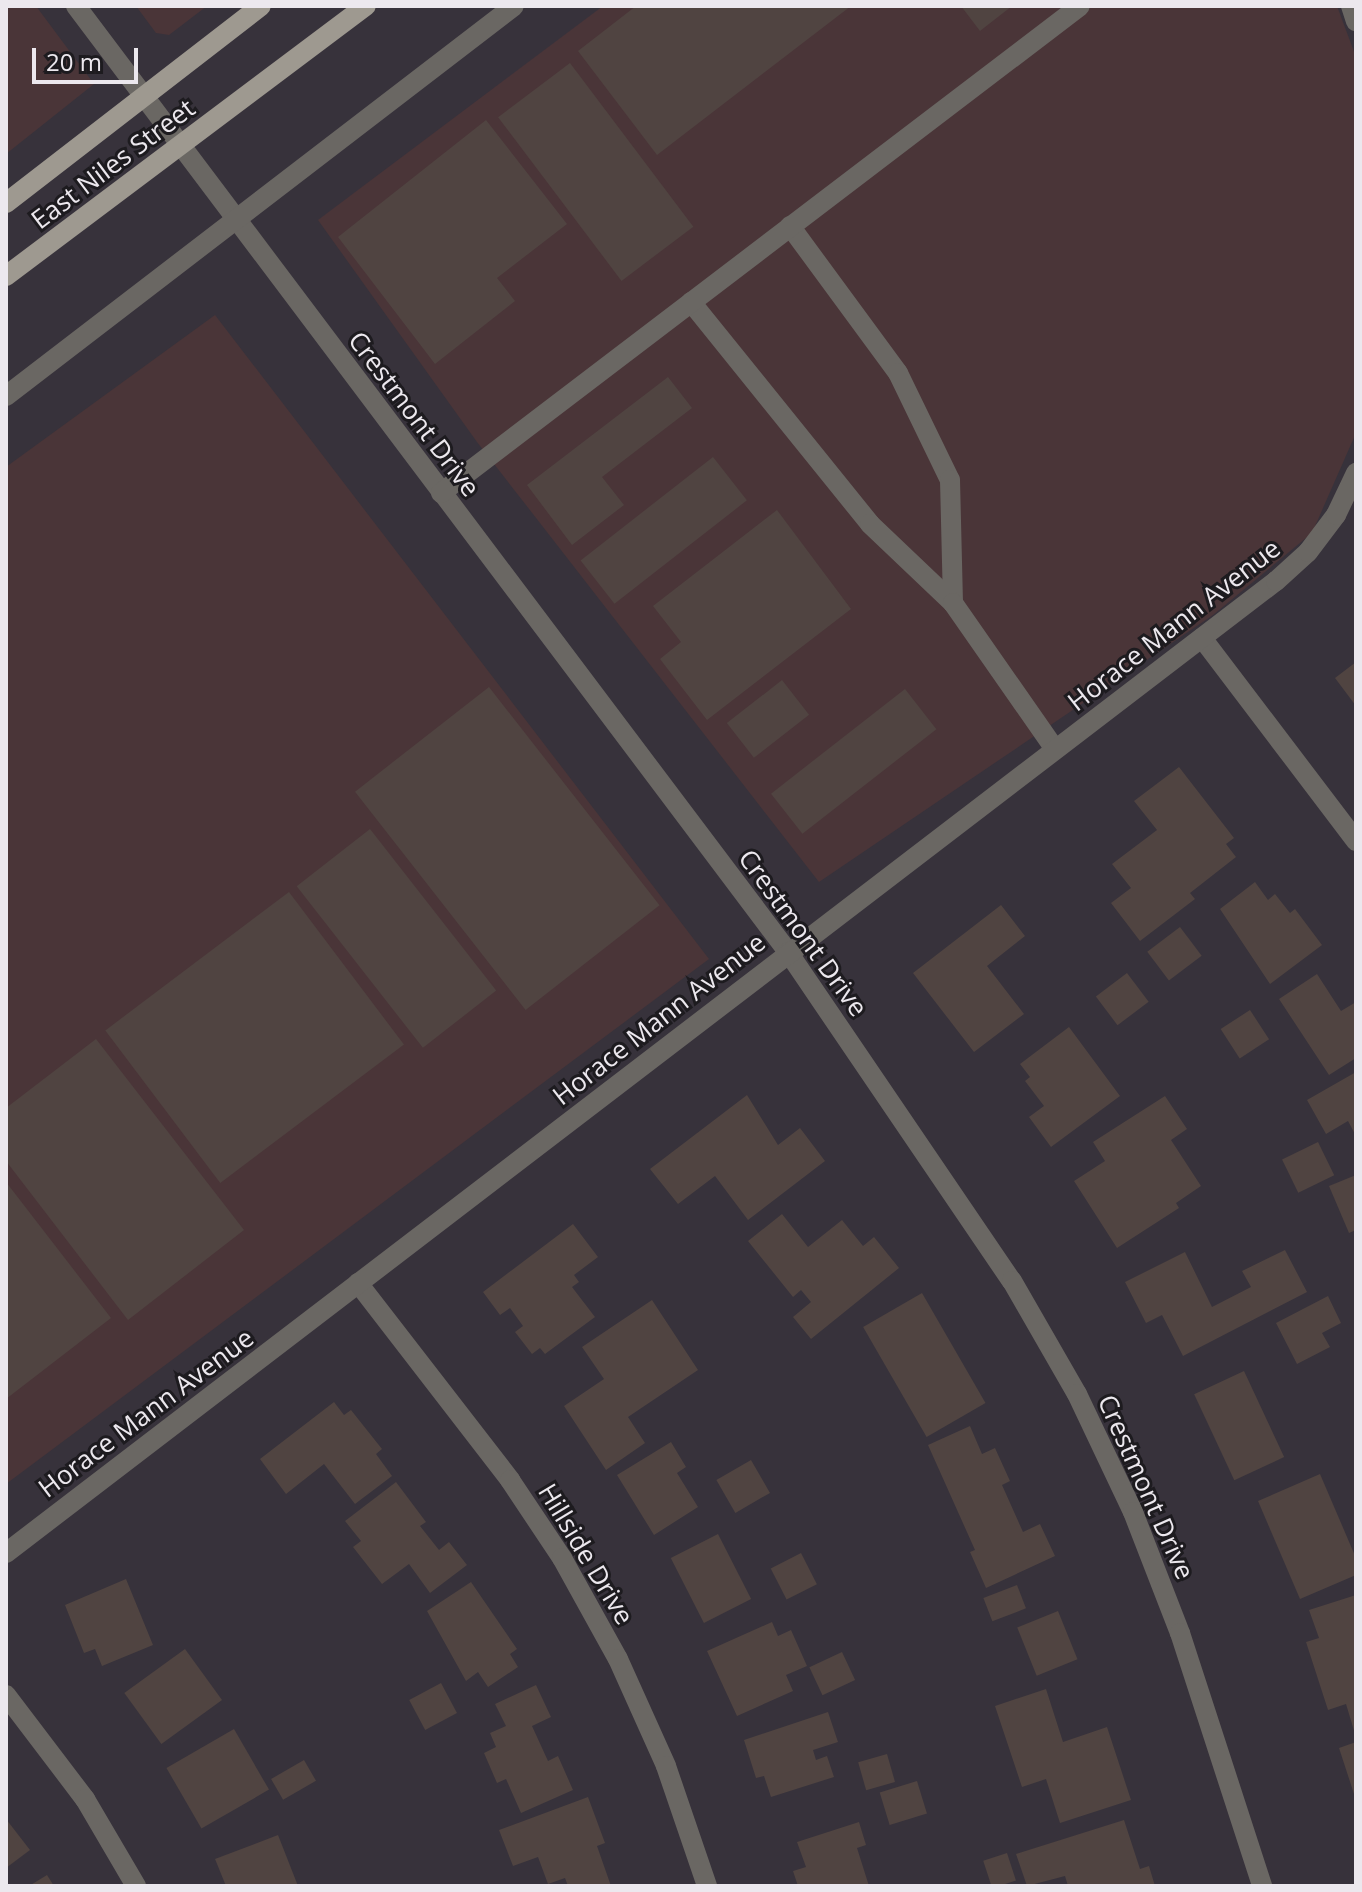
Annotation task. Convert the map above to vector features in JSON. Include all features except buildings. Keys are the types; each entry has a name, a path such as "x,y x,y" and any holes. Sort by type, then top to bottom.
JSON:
{"main road":[{"name":"East Niles Street","path":"6,203 146,98 261,6"},
{"name":"East Niles Street","path":"6,276 366,6"}],"street":[{"name":"Crestmont Drive","path":"76,6 788,952 1005,1269 1077,1394 1133,1512 1180,1633 1262,1886"},
{"path":"6,396 514,6"},
{"path":"441,493 1080,6"},
{"path":"1351,6 1356,21"},
{"path":"790,226 898,373 950,480 953,603"},
{"path":"691,302 870,524 953,603 1055,749"},
{"name":"Horace Mann Avenue","path":"6,1553 1202,638 1308,552 1336,515 1356,473"},
{"path":"1202,638 1356,841"},
{"name":"Hillside Drive","path":"358,1283 510,1480 562,1558 618,1659 666,1766 707,1886"},
{"path":"6,1695 85,1799 136,1886"}],"shaded area":[{"path":"6,6 36,6 94,84 6,154"},
{"path":"136,6 207,6 169,35 156,33"},
{"path":"603,6 1337,6 1356,57 1356,433 1312,533 1213,615 819,882 477,442 318,220"},
{"path":"215,315 709,959 6,1484 6,467"}]}
